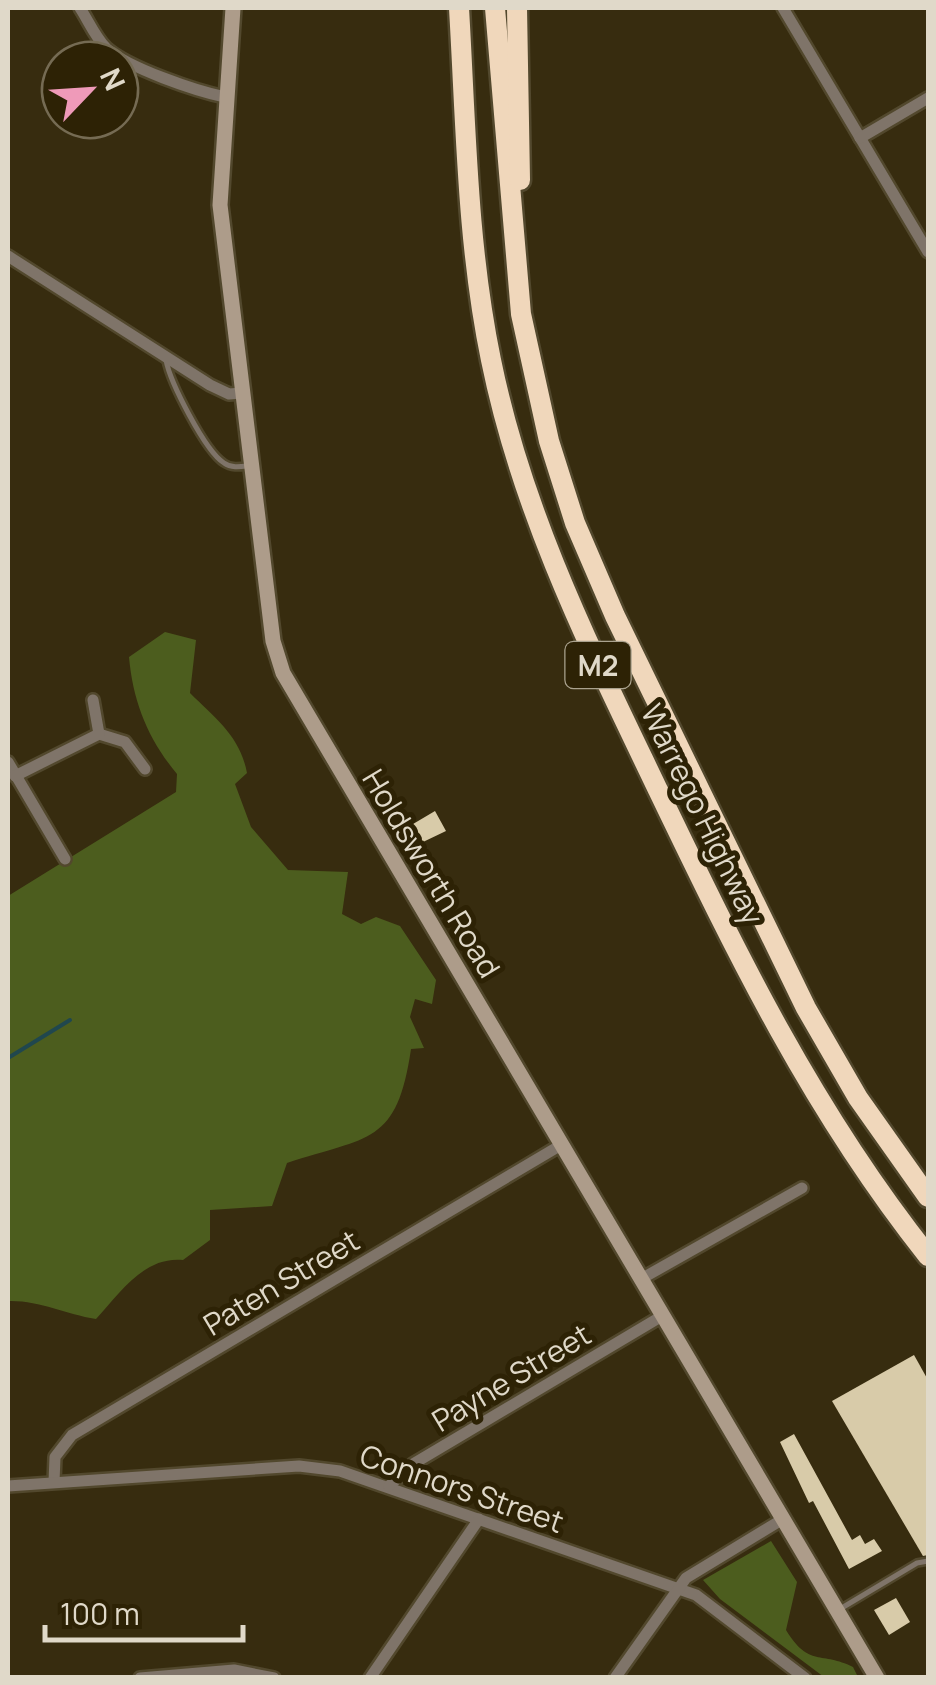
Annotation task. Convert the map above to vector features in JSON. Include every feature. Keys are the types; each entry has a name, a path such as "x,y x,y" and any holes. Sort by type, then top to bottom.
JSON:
{"highway":[{"name":"Warrego Highway","path":"460,8 468,195 481,307 501,408 536,525 578,624 778,1035 843,1142 928,1256"},
{"name":"Warrego Highway","path":"495,8 510,225 521,314 549,441 592,565 806,1008 858,1098 928,1196"},
{"path":"510,225 520,202 517,8"}],"street":[{"path":"80,8 100,40 117,55 202,92 225,96"},
{"name":"Holdsworth Road","path":"233,8 220,205 274,642 282,673 877,1678"},
{"path":"782,8 928,252"},
{"path":"860,138 928,98"},
{"path":"8,256 220,390 242,393"},
{"path":"93,700 99,734"},
{"path":"16,776 99,734 126,742 145,769"},
{"path":"8,762 65,859"},
{"name":"Paten Street","path":"54,1482 55,1456 72,1435 561,1144"},
{"path":"641,1279 802,1188"},
{"name":"Payne Street","path":"389,1486 413,1464 662,1316"},
{"name":"Connors Street","path":"8,1486 299,1466 340,1472 706,1600 805,1678"},
{"path":"615,1678 690,1574 783,1519"},
{"path":"370,1678 479,1520"},
{"path":"140,1678 234,1670 274,1678"}],"lane":[{"path":"165,357 172,383 218,458 230,466 252,466"},
{"path":"837,1610 917,1563 928,1561"}],"green space":[{"path":"165,632 196,640 190,693 226,729 239,749 247,773 235,784 251,827 288,870 348,872 342,914 361,924 376,917 400,926 436,980 432,1004 415,999 410,1017 424,1048 411,1049 397,1104 387,1120 359,1140 287,1163 272,1206 210,1210 210,1240 183,1260 169,1260 145,1270 96,1319 8,1301 8,896 176,792 177,774 144,719 129,657"},
{"path":"771,1541 797,1582 786,1630 802,1650 853,1667 858,1677 824,1677 720,1599 703,1580"}],"building":[{"path":"435,811 446,831 423,842 418,834 413,836 408,827"},
{"path":"914,1355 928,1380 928,1555 923,1556 832,1401"},
{"path":"794,1434 852,1540 860,1535 865,1544 874,1539 882,1551 849,1569 813,1501 809,1503 780,1442"},
{"path":"896,1598 910,1622 889,1635 874,1610"}],"waterway":[{"path":"8,1058 70,1020"}]}
